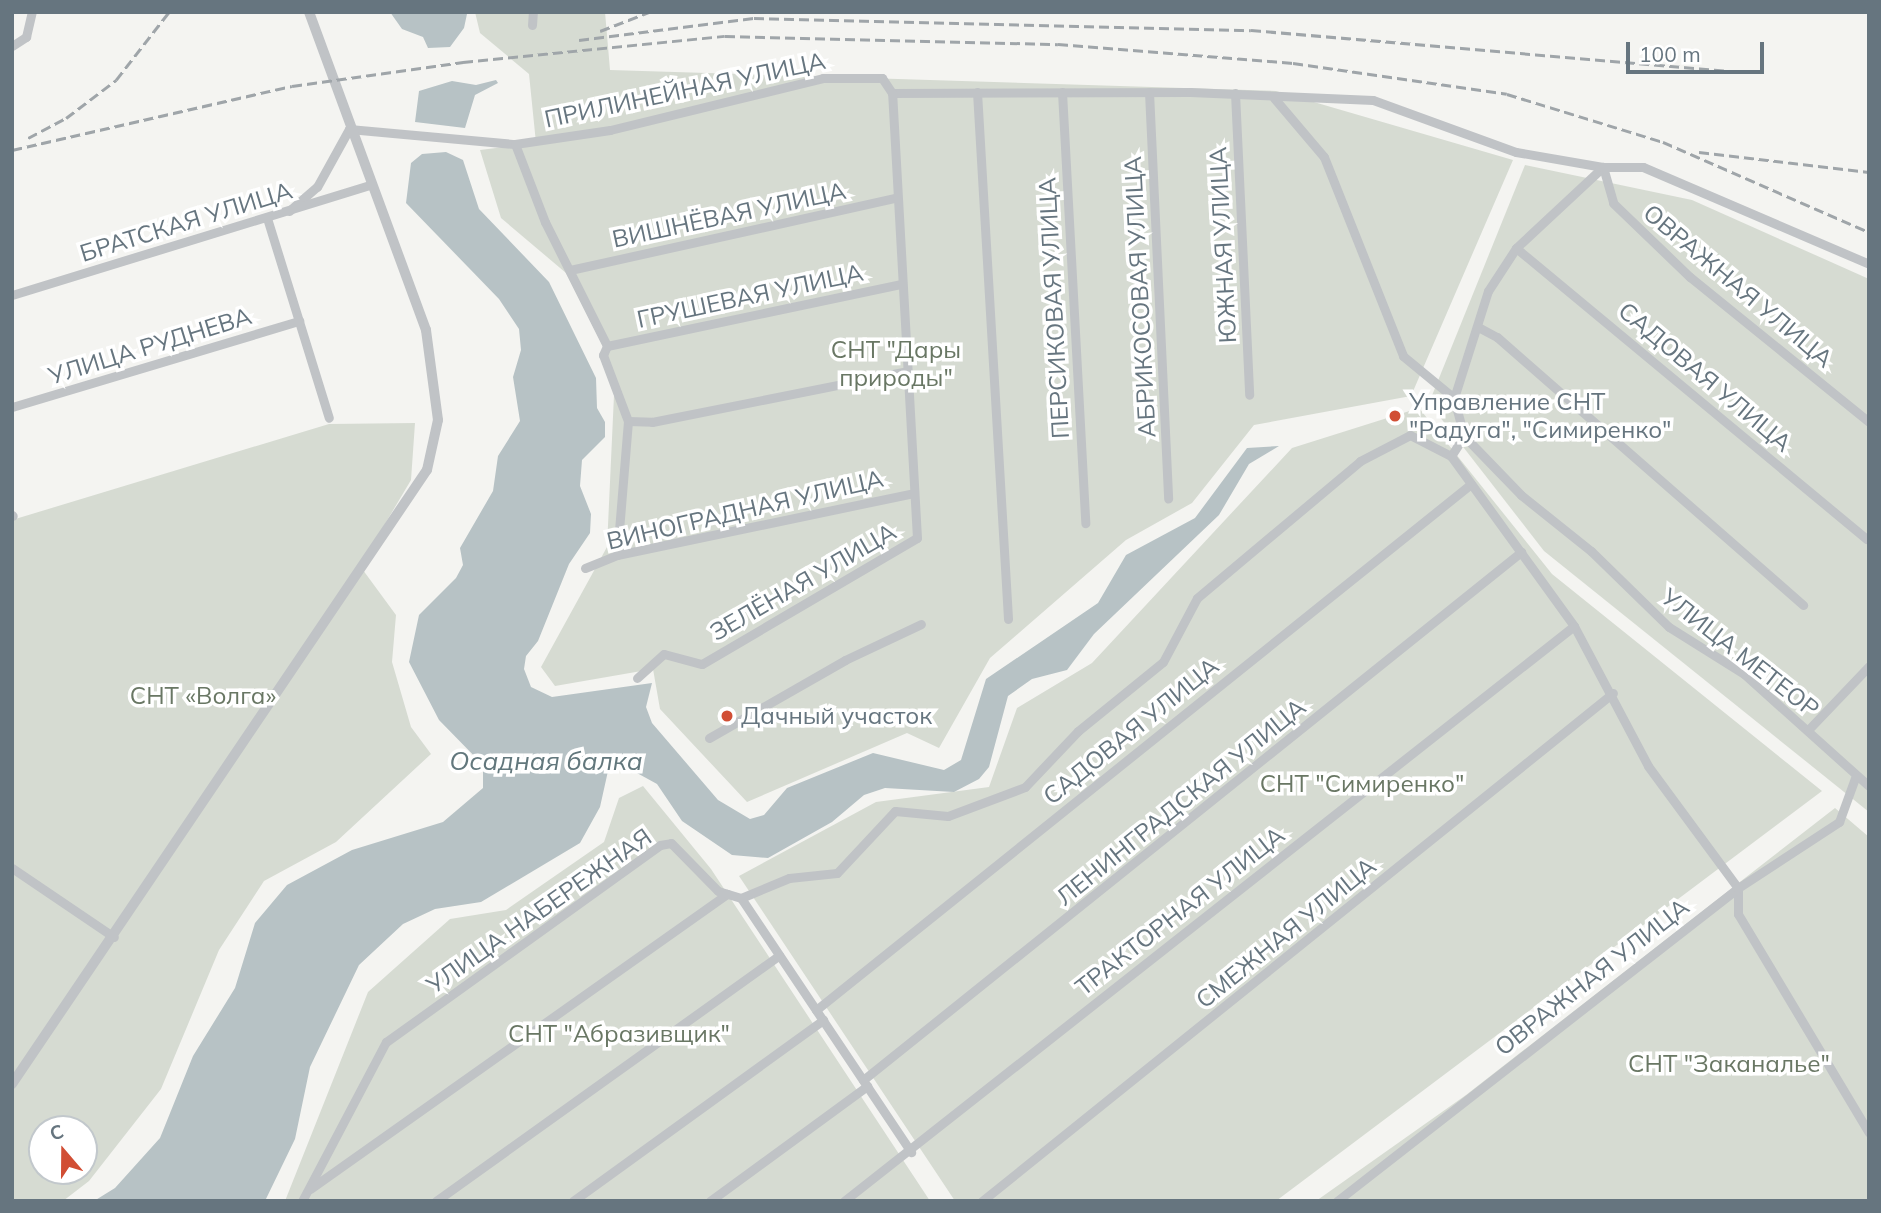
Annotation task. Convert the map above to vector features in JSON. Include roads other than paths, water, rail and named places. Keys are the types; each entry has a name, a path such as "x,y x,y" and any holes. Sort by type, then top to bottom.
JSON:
{"street":[{"path":"12,46 26,37 32,12"},
{"path":"12,1084 419,486 438,420 430,353 414,290 370,185 309,12"},
{"path":"532,25 533,12"},
{"name":"ПРИЛИНЕЙНАЯ УЛИЦА","path":"349,129 515,144 610,130 822,78 882,78 892,93 1235,93 1274,98 1373,100 1516,152 1603,167 1643,167 1869,264"},
{"path":"977,92 1008,619"},
{"name":"ПЕРСИКОВАЯ УЛИЦА","path":"1062,92 1085,523"},
{"name":"АБРИКОСОВАЯ УЛИЦА","path":"1149,92 1168,499"},
{"path":"892,93 914,493"},
{"name":"ЮЖНАЯ УЛИЦА","path":"1235,93 1249,395"},
{"path":"1274,98 1324,157 1403,356 1454,398"},
{"path":"289,211 317,187 349,129"},
{"path":"515,144 570,270 607,346 603,355 628,421 617,555"},
{"path":"1451,456 1464,436 1454,398 1488,291 1516,248 1603,167"},
{"name":"ОВРАЖНАЯ УЛИЦА","path":"1603,167 1613,204 1690,277 1869,422"},
{"name":"БРАТСКАЯ УЛИЦА","path":"12,295 370,185"},
{"name":"ВИШНЁВАЯ УЛИЦА","path":"570,270 896,198"},
{"path":"267,218 329,418"},
{"name":"САДОВАЯ УЛИЦА","path":"1516,248 1867,539"},
{"name":"ГРУШЕВАЯ УЛИЦА","path":"607,346 902,284"},
{"name":"УЛИЦА РУДНЕВА","path":"12,407 299,321"},
{"path":"1478,327 1497,337 1803,605"},
{"path":"628,421 652,422 907,371"},
{"path":"844,1201 911,1152 741,898 789,878 837,873 895,811 948,816 1025,787 1078,731 1163,662 1197,597 1360,461 1410,435 1451,456 1574,626 1613,693 1624,726 1648,766 1738,888 1738,914 1869,1133"},
{"name":"УЛИЦА МЕТЕОР","path":"1464,436 1521,495 1591,551 1668,627 1703,644 1808,730 1855,778 1869,786"},
{"name":"САДОВАЯ УЛИЦА","path":"816,1010 1471,484"},
{"name":"ЗЕЛЁНАЯ УЛИЦА","path":"637,678 664,654 702,664 917,538 914,493"},
{"name":"ВИНОГРАДНАЯ УЛИЦА","path":"586,568 617,555 914,493"},
{"name":"ЛЕНИНГРАДСКАЯ УЛИЦА","path":"865,1083 1521,552"},
{"path":"709,738 845,660 921,624"},
{"name":"ТРАКТОРНАЯ УЛИЦА","path":"911,1152 1574,626"},
{"path":"1808,730 1869,666"},
{"name":"СМЕЖНАЯ УЛИЦА","path":"982,1201 1613,693"},
{"name":"ОВРАЖНАЯ УЛИЦА","path":"1337,1201 1738,888 1839,822 1855,778"},
{"name":"УЛИЦА НАБЕРЕЖНАЯ","path":"302,1201 386,1042 660,845 671,843 727,894 741,898"},
{"path":"12,868 114,937"},
{"path":"308,1190 727,894"},
{"path":"436,1201 779,955"},
{"path":"573,1201 823,1020"},
{"path":"710,1201 865,1083"}],"water":[{"path":"390,12 467,14 464,28 450,47 428,48 423,37 402,29"},
{"path":"496,80 498,83 475,95 465,128 415,122 419,91 452,81 476,85"},
{"name":"Осадная балка","path":"446,152 463,160 479,209 549,282 596,378 597,408 605,422 605,437 582,460 580,486 591,514 590,533 569,564 538,641 526,656 524,669 531,687 552,697 652,683 646,707 652,723 718,800 750,819 764,815 787,788 873,753 944,770 961,760 986,679 1098,603 1126,555 1195,518 1247,448 1279,446 1249,464 1219,515 1094,634 1067,670 1032,679 1008,696 989,767 979,779 954,792 885,788 864,795 832,822 768,858 732,855 682,821 657,784 617,762 608,771 600,807 580,843 481,902 435,909 403,924 359,965 310,1067 295,1139 265,1201 94,1201 115,1188 160,1138 193,1056 235,988 255,923 287,885 352,850 443,822 483,788 483,765 439,720 409,662 419,615 456,578 463,565 460,548 493,491 498,456 520,421 513,377 521,350 519,329 499,299 406,203 411,163 422,154"}],"railway":[{"path":"28,138 66,118 116,80 169,12"},
{"path":"600,31 649,12"},
{"path":"579,40 754,18 1251,30 1738,72"},
{"path":"12,150 292,86 463,62 725,36 1058,44 1293,63 1507,94 1663,142 1869,232"},
{"path":"1699,152 1869,172"}],"place":[{"name":"Управление СНТ \"Радуга\", \"Симиренко\"","path":"1395,416"},
{"name":"Дачный участок","path":"727,716"}],"park label":[{"name":"СНТ \"Дары природы\"","path":"896,364"},
{"name":"СНТ «Волга»","path":"203,696"},
{"name":"СНТ \"Симиренко\"","path":"1362,784"},
{"name":"СНТ \"Абразивщик\"","path":"619,1034"},
{"name":"СНТ \"Заканалье\"","path":"1729,1064"}]}
